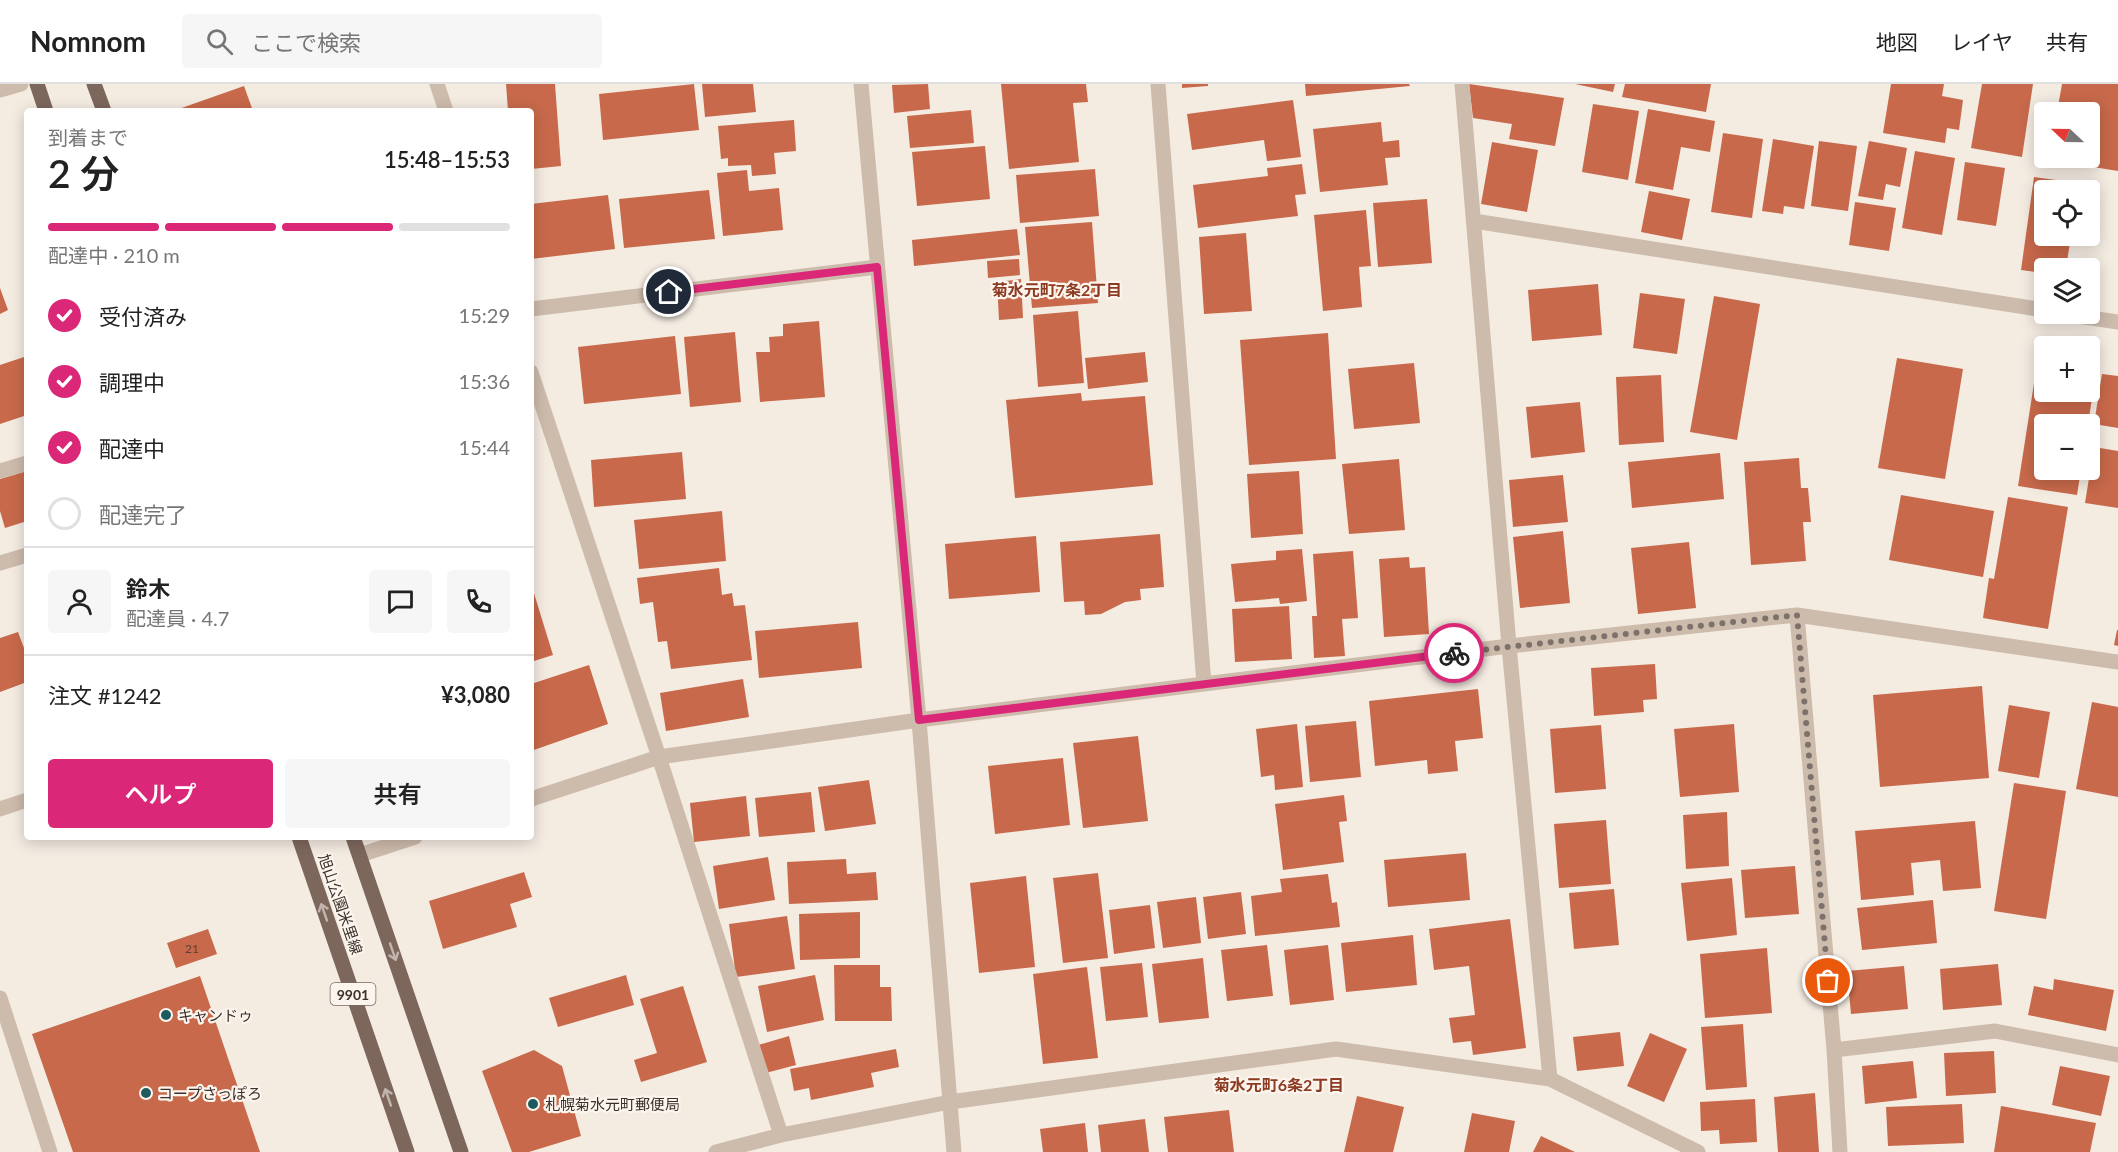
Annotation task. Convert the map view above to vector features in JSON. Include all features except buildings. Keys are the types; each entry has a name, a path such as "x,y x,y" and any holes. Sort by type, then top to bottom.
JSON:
{"main road":[{"path":"37,84 45,108"},
{"path":"94,84 103,108"},
{"name":"旭山公園米里線","path":"299,840 407,1152"},
{"path":"354,840 460,1152"}],"street":[{"path":"0,90 21,84"},
{"path":"437,84 445,108"},
{"path":"861,84 919,720 954,1152"},
{"path":"1158,84 1204,684"},
{"path":"1462,84 1509,646 1550,1079"},
{"path":"1474,221 2034,308"},
{"path":"534,309 877,267"},
{"path":"2100,319 2118,322"},
{"path":"534,381 660,756 781,1135"},
{"path":"0,471 24,464"},
{"path":"0,563 24,556"},
{"path":"1797,615 1834,1050 1840,1152"},
{"path":"534,798 660,756 919,720 1509,646 1797,615 2118,662"},
{"path":"0,809 24,801"},
{"path":"360,855 407,840"},
{"path":"0,998 50,1152"},
{"path":"1834,1050 1995,1031 2118,1055"},
{"path":"716,1152 781,1135 950,1102 1336,1049 1550,1079 1698,1152"}],"way so far":[{"path":"1454,653 1797,615 1828,981"}],"place":[{"name":"キャンドゥ","path":"166,1015"},
{"name":"コープさっぽろ","path":"146,1093"},
{"name":"札幌菊水元町郵便局","path":"533,1104"}],"district":[{"name":"菊水元町7条2丁目","path":"1057,289"},
{"name":"菊水元町6条2丁目","path":"1279,1084"}],"route":[{"path":"669,292 877,267 919,720 1454,653"}]}
